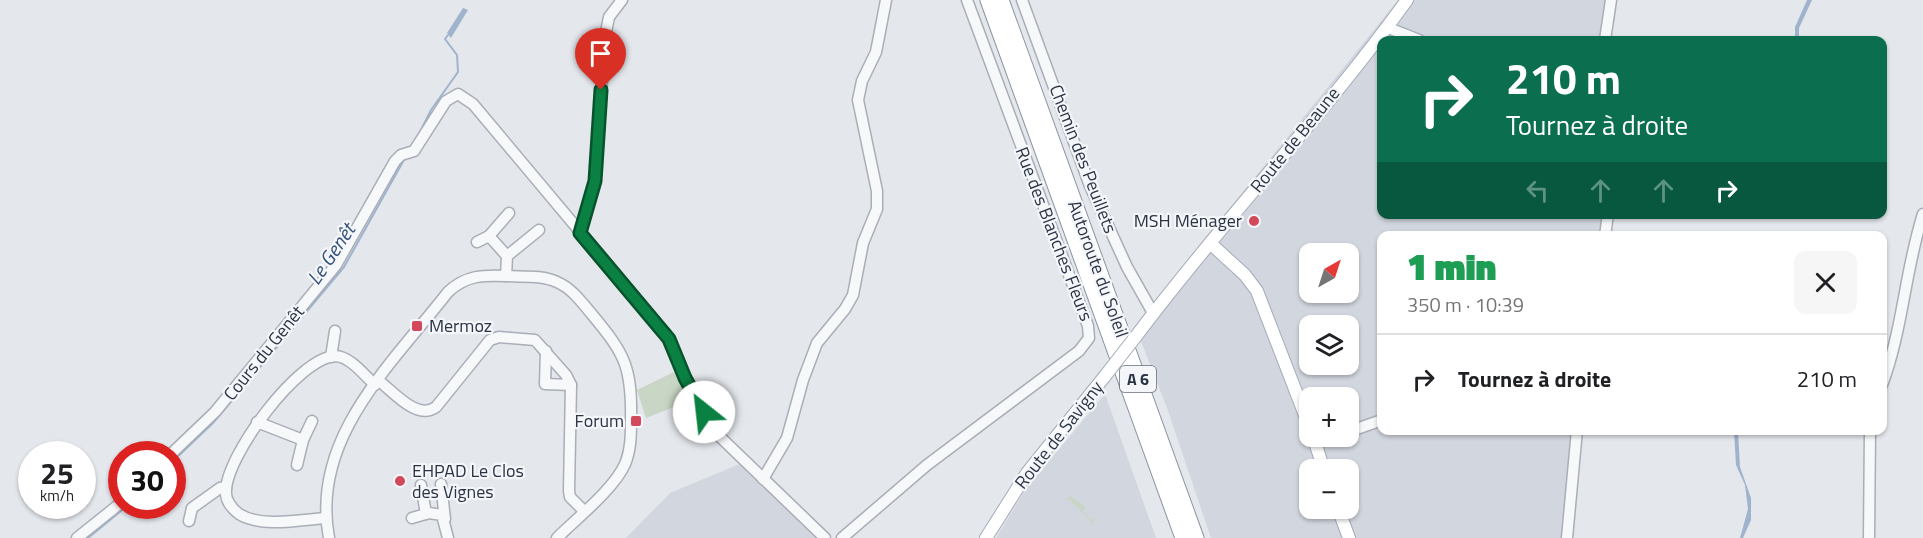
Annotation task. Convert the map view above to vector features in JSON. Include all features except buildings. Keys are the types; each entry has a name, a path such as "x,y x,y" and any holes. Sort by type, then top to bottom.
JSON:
{"highway":[{"name":"Autoroute du Soleil","path":"988,0 1183,538"},
{"name":"Autoroute du Soleil","path":"1001,0 1196,538"}],"main road":[{"name":"Route de Beaune","path":"1379,36 1407,0"},
{"name":"Route de Beaune","path":"1181,279 1289,150 1377,38"},
{"path":"1210,243 1245,274 1257,291 1299,400"},
{"name":"Route de Savigny","path":"986,538 1027,473 1181,279"},
{"path":"1342,519 1349,538"}],"street":[{"path":"622,0 609,17 605,37 595,181 580,233 665,333 674,359 717,434 825,538"},
{"path":"763,479 787,438 816,343 845,309 853,295 863,243 877,209 877,191 858,100 862,81 876,52 886,0"},
{"name":"Rue des Blanches Fleurs","path":"842,538 927,465 1079,351 1089,338 1088,326 967,0"},
{"name":"Chemin des Peuillets","path":"1022,0 1090,186 1133,278 1153,313"},
{"path":"1606,36 1611,0"},
{"path":"1386,27 1409,36"},
{"name":"Cours du Genêt","path":"185,441 215,412 336,266 395,161 417,147 446,101 458,94 473,104 580,233"},
{"path":"477,242 489,236 509,213"},
{"path":"1887,368 1902,318 1913,251 1923,214"},
{"path":"507,256 539,230"},
{"path":"489,236 507,256 506,276"},
{"path":"329,538 326,518 327,484 335,451 353,415 456,285 476,276 506,276 548,278 568,288 615,343 634,378 627,459 620,473 557,538"},
{"path":"331,357 335,331"},
{"path":"326,518 290,521 247,518 231,507 225,494 226,487 257,422 280,394 321,362 331,357 343,358 416,410 424,412 436,407 490,340 499,337 529,338 538,342 571,385 569,491 570,497 584,511"},
{"path":"546,351 545,384 571,385"},
{"path":"297,465 303,440 312,420"},
{"path":"257,422 303,440"},
{"path":"1359,428 1377,422"},
{"path":"1567,538 1577,435"},
{"path":"1869,538 1870,435"},
{"path":"441,484 448,538"},
{"path":"421,485 426,514"},
{"path":"189,521 192,508 220,488 226,487"},
{"path":"77,538 108,513"},
{"path":"412,518 426,514 442,515 445,519"}],"shaded area":[{"path":"1398,0 1612,0 1606,36 1377,36 1377,219 1609,219 1608,231 1377,231 1377,435 1579,435 1569,538 1211,538 1167,408 1135,326"},
{"path":"1105,394 1156,538 996,538 1025,490"},
{"path":"742,463 819,538 626,538 670,493"}],"green space":[{"path":"674,372 689,401 646,418 637,390"},
{"path":"1070,496 1086,507 1083,511 1091,520 1096,517 1091,526 1089,526 1092,522 1069,499 1064,502"}],"water":[{"path":"1807,0 1812,0 1799,28 1799,36 1795,36 1795,27"},
{"path":"463,8 468,10 451,38 447,33"},
{"path":"1734,435 1738,435 1740,467 1751,498 1751,520 1743,538 1740,538 1748,509 1745,485 1736,465"}],"waterway":[{"name":"Le Genêt","path":"417,138 431,110 458,72 457,55 445,39 448,35"},
{"name":"Le Genêt","path":"186,449 213,423 344,267 405,158"},
{"name":"Le Genêt","path":"88,538 111,519"}],"place":[{"name":"MSH Ménager","path":"1254,221"},
{"name":"Mermoz","path":"417,326"},
{"name":"Forum","path":"636,421"},
{"name":"EHPAD Le Clos des Vignes","path":"400,481"}],"route":[{"path":"601,90 595,181 580,233 665,333 685,378 704,412"}]}
